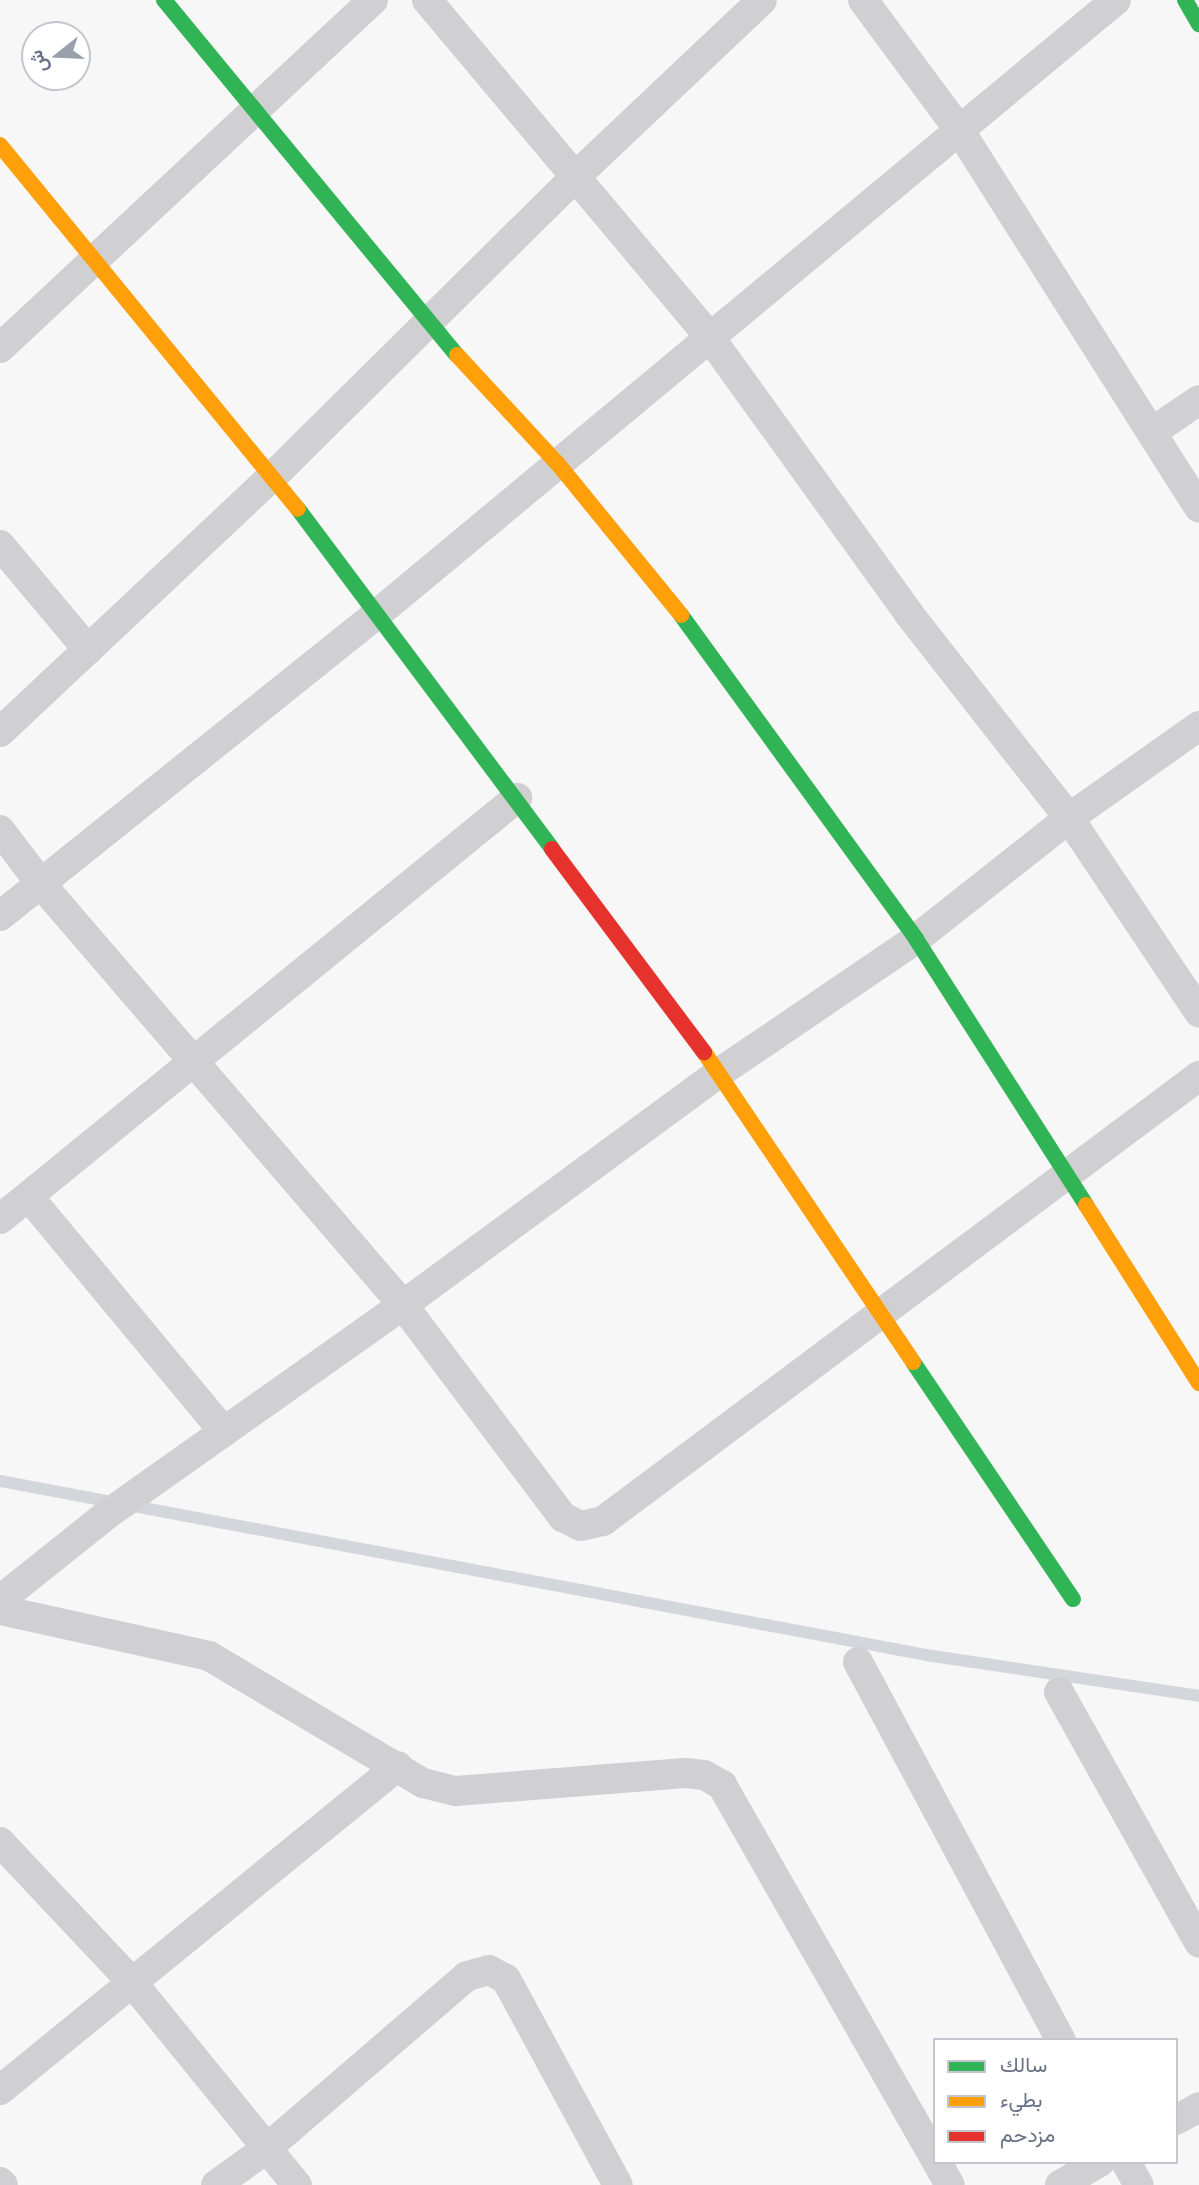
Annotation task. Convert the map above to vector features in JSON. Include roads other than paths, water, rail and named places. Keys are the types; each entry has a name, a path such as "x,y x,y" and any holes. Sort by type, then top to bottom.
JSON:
{"street":[{"path":"164,0 251,111 429,325 558,464 697,635 916,939 1066,1179 1199,1382"},
{"path":"0,348 96,262 251,111 373,0"},
{"path":"427,0 711,339 909,614 1069,818 1199,1012"},
{"path":"0,732 273,477 429,325 575,177 762,0"},
{"path":"863,0 960,131 1199,507"},
{"path":"0,916 376,614 711,339 1116,0"},
{"path":"1185,0 1199,24"},
{"path":"0,145 273,477 517,798 719,1073 1073,1599"},
{"path":"1152,432 1199,400"},
{"path":"0,545 88,650"},
{"path":"0,1600 109,1513 403,1305 719,1073 916,939 1069,818 1199,726"},
{"path":"0,1219 194,1064 517,798"},
{"path":"0,830 41,884 403,1305 563,1517 581,1526 603,1521 1066,1179 1199,1076"},
{"path":"29,1197 224,1432"},
{"path":"0,1609 209,1657 423,1783 456,1791 685,1773 704,1775 722,1785 933,2155"},
{"path":"858,1662 1060,2038"},
{"path":"1059,1692 1199,1942"},
{"path":"0,2090 398,1766"},
{"path":"0,1842 131,1981 297,2185"},
{"path":"216,2185 266,2149 467,1976 489,1970 506,1979 618,2185"},
{"path":"1178,2119 1199,2107"},
{"path":"938,2164 950,2185"},
{"path":"1060,2185 1097,2164"},
{"path":"1127,2164 1139,2185"}],"waterway":[{"path":"0,1481 926,1655 1199,1696"}]}
